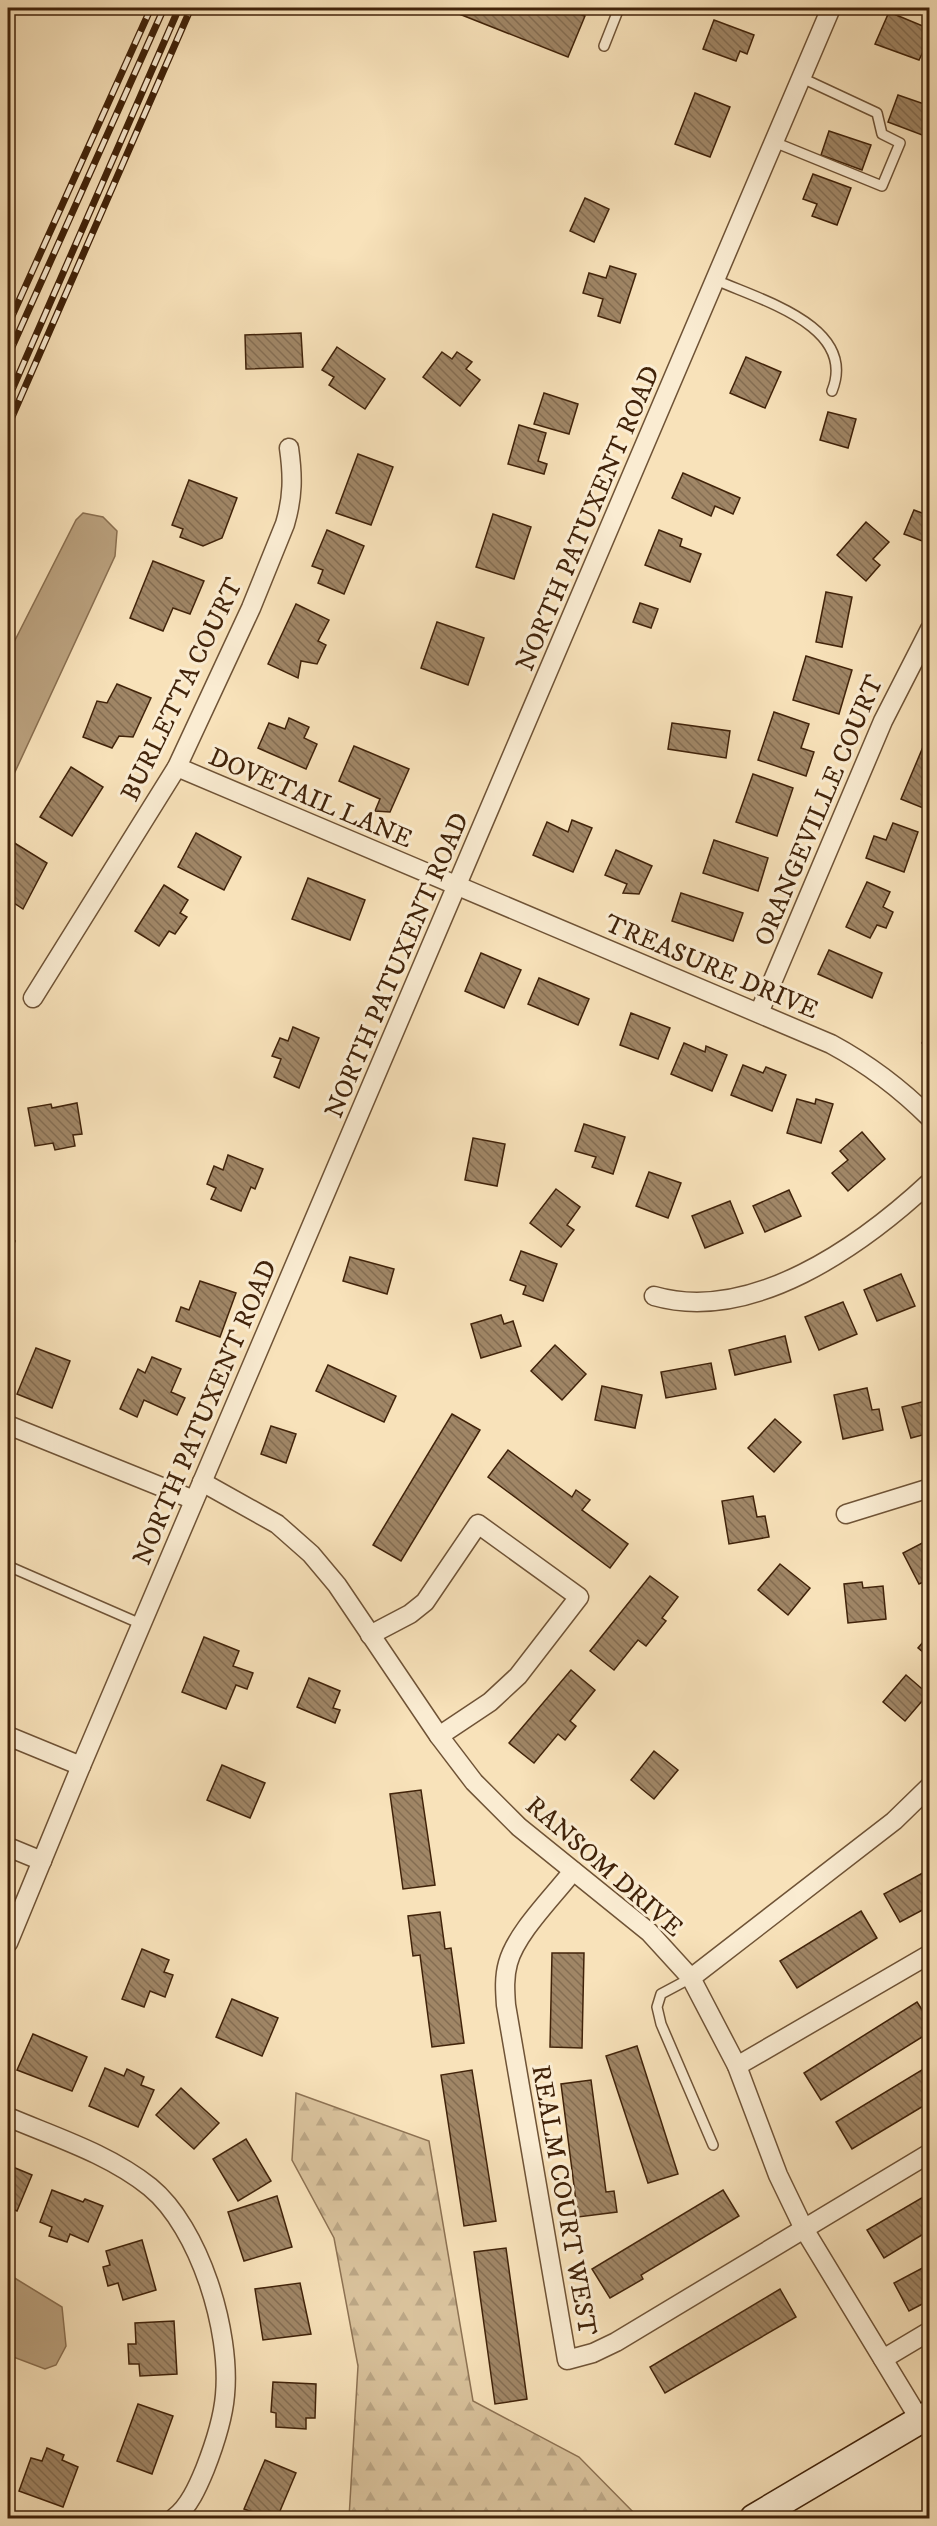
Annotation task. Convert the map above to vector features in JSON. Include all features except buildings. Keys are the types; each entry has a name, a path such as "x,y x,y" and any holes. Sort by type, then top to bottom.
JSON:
{"main road":[{"path":"754,2518 925,2417"}],"street":[{"name":"NORTH PATUXENT ROAD","path":"8,1943 201,1482 458,888 831,8"},
{"name":"BURLETTA COURT","path":"33,998 177,767 251,608 285,524 292,500 293,479 289,448"},
{"name":"ORANGEVILLE COURT","path":"759,1013 883,721 930,629"},
{"name":"DOVETAIL LANE","path":"177,767 458,888"},
{"name":"TREASURE DRIVE","path":"458,888 831,1044 866,1063 930,1118"},
{"path":"654,1296 678,1303 708,1303 740,1297 790,1279 833,1256 874,1229 930,1182"},
{"path":"8,1425 194,1500"},
{"name":"RANSOM DRIVE","path":"201,1482 277,1524 311,1554 337,1584 439,1736 474,1782 519,1827 649,1932 691,1978 738,2066 778,2175 804,2229 883,2359 925,2417"},
{"path":"846,1514 930,1488"},
{"path":"370,1635 410,1614 425,1602 478,1524 579,1597 518,1676 490,1702 439,1736"},
{"path":"8,1736 81,1766"},
{"path":"691,1978 894,1821 930,1786"},
{"path":"8,1848 42,1861"},
{"name":"REALM COURT WEST","path":"573,1871 518,1941 508,1961 504,1981 506,2005 567,2360 593,2353 616,2342 804,2229"},
{"path":"738,2066 930,1954"},
{"path":"8,2117 103,2158 150,2187 179,2218 208,2277 220,2330 225,2394 213,2448 196,2490 174,2518"},
{"path":"804,2229 930,2153"},
{"path":"883,2359 930,2331"}],"lane":[{"path":"604,46 619,8"},
{"path":"774,142 882,186 900,143 882,134 877,113 802,78"},
{"path":"716,280 806,321 816,329 835,353 836,381 832,391"},
{"path":"8,1566 141,1624"},
{"path":"691,1978 661,1994 657,2007 661,2024 713,2145"}],"green space":[{"path":"296,2093 429,2141 473,2401 579,2457 639,2518 349,2518 358,2366 334,2238 292,2160"}],"shaded area":[{"path":"83,513 103,517 117,531 115,556 8,787 8,654 76,520"},
{"path":"8,2274 62,2307 66,2346 56,2365 45,2369 8,2355"}],"railway":[{"path":"8,325 151,8"},
{"path":"8,356 164,8"},
{"path":"8,399 179,8"},
{"path":"8,426 191,8"}]}
